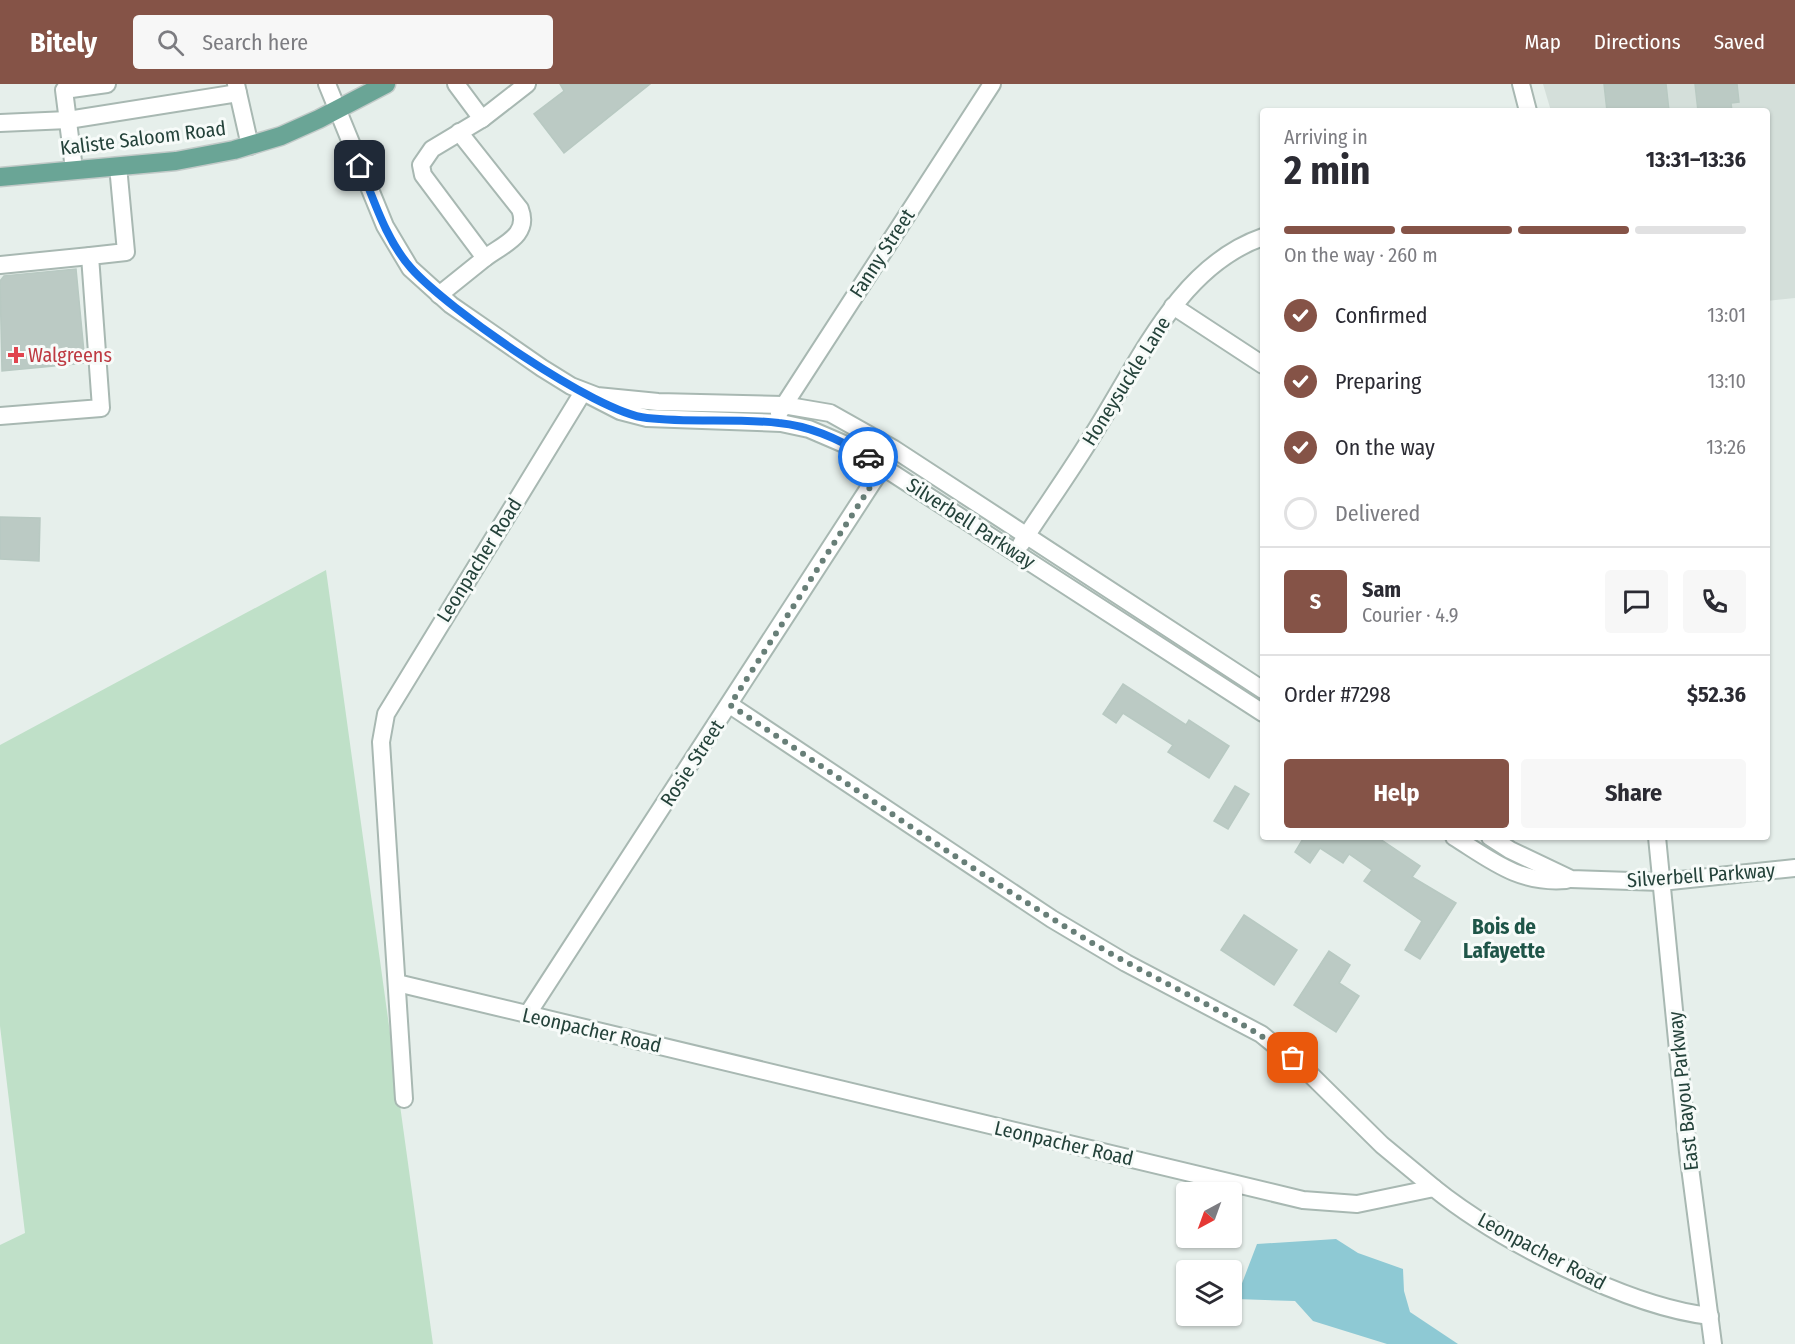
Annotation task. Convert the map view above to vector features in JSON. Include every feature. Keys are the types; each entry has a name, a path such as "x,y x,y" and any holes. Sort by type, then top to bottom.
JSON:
{"main road":[{"name":"Kaliste Saloom Road","path":"0,177 203,157 250,146 281,136 337,111 386,84"}],"street":[{"path":"74,169 64,90 107,84"},
{"name":"Silverbell Parkway","path":"327,84 396,247 410,268 439,295 542,369 620,411 646,418 773,422 829,436 883,467 1017,552 1260,711"},
{"path":"456,84 482,119"},
{"path":"485,258 423,175 422,165 425,156 432,149 482,119 527,84"},
{"name":"Fanny Street","path":"773,422 992,84"},
{"path":"1521,84 1527,108"},
{"path":"0,123 69,120 237,88 250,146"},
{"path":"439,295 520,232 524,219 520,209 459,132"},
{"path":"0,265 126,252 118,166"},
{"name":"Honeysuckle Lane","path":"1017,552 1173,306 1214,262 1238,247 1260,238"},
{"path":"0,416 101,408 90,256"},
{"path":"1173,306 1260,363"},
{"name":"Silverbell Parkway","path":"583,392 625,400 783,405 830,413 894,449 1260,688"},
{"name":"Leonpacher Road","path":"404,1099 381,742 386,714 583,392"},
{"name":"Rosie Street","path":"527,1015 894,449"},
{"path":"730,705 1052,919 1126,963 1261,1034 1300,1065 1382,1145 1434,1188"},
{"name":"Silverbell Parkway","path":"1459,840 1481,856 1507,870 1538,879 1661,882 1795,868"},
{"name":"Silverbell Parkway","path":"1495,840 1510,850 1571,879"},
{"name":"East Bayou Parkway","path":"1657,840 1688,1152 1713,1344"},
{"name":"Leonpacher Road","path":"397,983 1304,1200 1357,1204 1434,1188 1487,1224 1574,1271 1656,1305 1686,1313 1710,1316"}],"shaded area":[{"path":"1543,84 1795,84 1795,298 1770,301 1770,108 1550,108"}],"green space":[{"path":"326,570 433,1344 0,1344 0,1245 25,1233 0,1026 0,745"}],"water":[{"path":"1336,1239 1358,1253 1403,1269 1404,1291 1410,1312 1458,1344 1387,1344 1313,1321 1295,1301 1242,1299 1242,1283 1257,1244"}],"building":[{"path":"560,84 650,84 564,153 534,114 564,91"},
{"path":"1604,84 1666,84 1669,108 1607,108"},
{"path":"1695,84 1737,84 1739,102 1731,103 1732,108 1698,108"},
{"name":"Walgreens","path":"76,269 85,363 2,371 0,281 4,276"},
{"path":"0,517 40,518 39,561 0,559"},
{"path":"1123,684 1186,725 1189,720 1229,746 1209,778 1168,752 1173,745 1123,713 1116,723 1103,714"},
{"path":"1235,786 1249,794 1228,829 1214,821"},
{"path":"1302,840 1381,840 1420,866 1412,877 1456,903 1420,959 1405,950 1422,921 1364,881 1372,870 1349,854 1343,863 1320,848 1310,863 1295,852"},
{"path":"1244,915 1297,950 1274,985 1221,950"},
{"path":"1329,951 1350,965 1339,983 1359,996 1336,1032 1294,1005"}],"way so far":[{"path":"868,457 883,467 730,705 1052,919 1160,982 1230,1016 1261,1034 1293,1058"}],"place":[{"name":"Walgreens","path":"16,355"}],"district":[{"name":"Bois de Lafayette","path":"1504,939"}],"route":[{"path":"360,166 385,226 410,268 451,305 542,369 597,401 637,417 781,423 829,436 868,457"}]}
